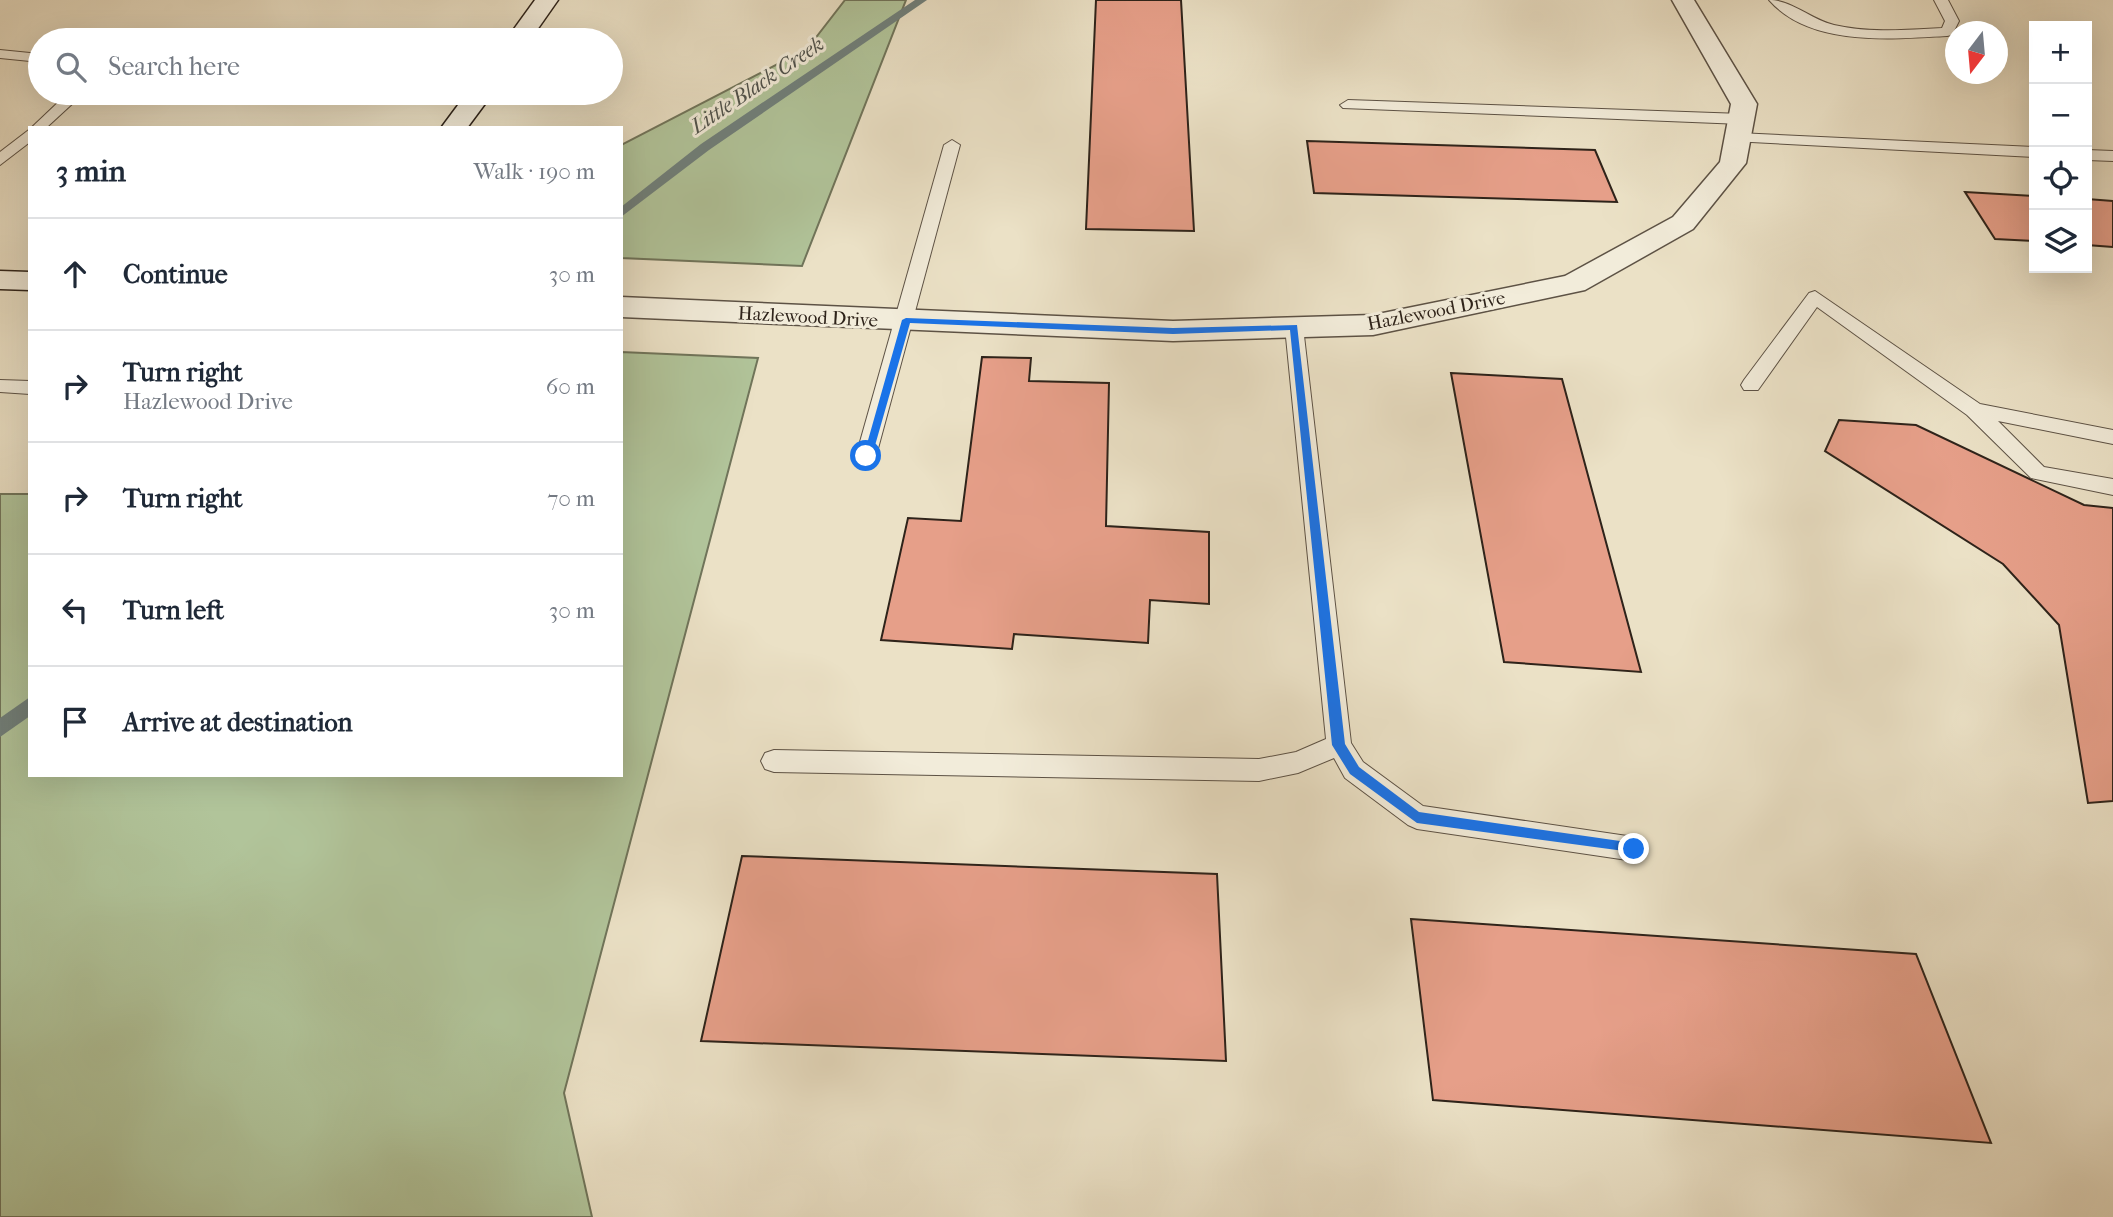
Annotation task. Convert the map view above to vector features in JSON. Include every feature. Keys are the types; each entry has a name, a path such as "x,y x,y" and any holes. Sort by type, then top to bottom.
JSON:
{"street":[{"path":"526,28 547,0"},
{"path":"1683,0 1744,104 1740,129"},
{"path":"455,126 471,105"},
{"name":"Hazlewood Drive","path":"623,307 1173,331 1373,325 1574,283 1683,223 1733,163 1740,129"},
{"path":"0,280 28,281"}],"lane":[{"path":"1776,0 1790,15 1841,30 1904,34 1947,32 1952,21 1941,0"},
{"path":"0,54 28,57"},
{"path":"39,126 63,105"},
{"path":"1348,105 1740,129 2029,152"},
{"path":"0,160 28,136"},
{"path":"866,456 906,320 952,145"},
{"path":"2092,155 2113,156"},
{"path":"1751,385 1815,297 1974,410 2038,472 2113,487"},
{"path":"1294,327 1339,745 1354,771 1417,817 1634,849"},
{"path":"0,386 28,388"},
{"path":"1974,410 2113,437"},
{"path":"774,761 1259,770 1298,762 1339,745"}],"green space":[{"path":"845,0 906,0 802,266 623,258 623,144 807,49"},
{"path":"623,352 758,358 564,1093 592,1217 0,1217 0,494 28,494 28,777 623,777"}],"building":[{"path":"1096,0 1181,0 1194,231 1086,229"},
{"path":"1307,141 1595,150 1617,202 1314,193"},
{"path":"1965,192 2029,196 2029,241 1995,239"},
{"path":"2092,199 2113,201 2113,247 2092,245"},
{"path":"982,357 1031,358 1029,381 1109,383 1106,526 1209,532 1209,604 1150,600 1148,643 1014,634 1012,649 881,640 908,518 961,521"},
{"path":"1451,373 1562,379 1641,672 1504,662"},
{"path":"1839,420 1916,425 2084,505 2113,508 2113,801 2088,803 2059,625 2003,564 1825,451"},
{"path":"742,856 1217,874 1226,1061 701,1041"},
{"path":"1411,919 1916,954 1991,1143 1433,1100"}],"waterway":[{"name":"Little Black Creek","path":"623,211 705,147 922,0"},
{"name":"Little Black Creek","path":"0,729 28,707"}],"route":[{"path":"866,456 906,320 1173,331 1294,327 1339,745 1354,771 1417,817 1634,849"}]}
